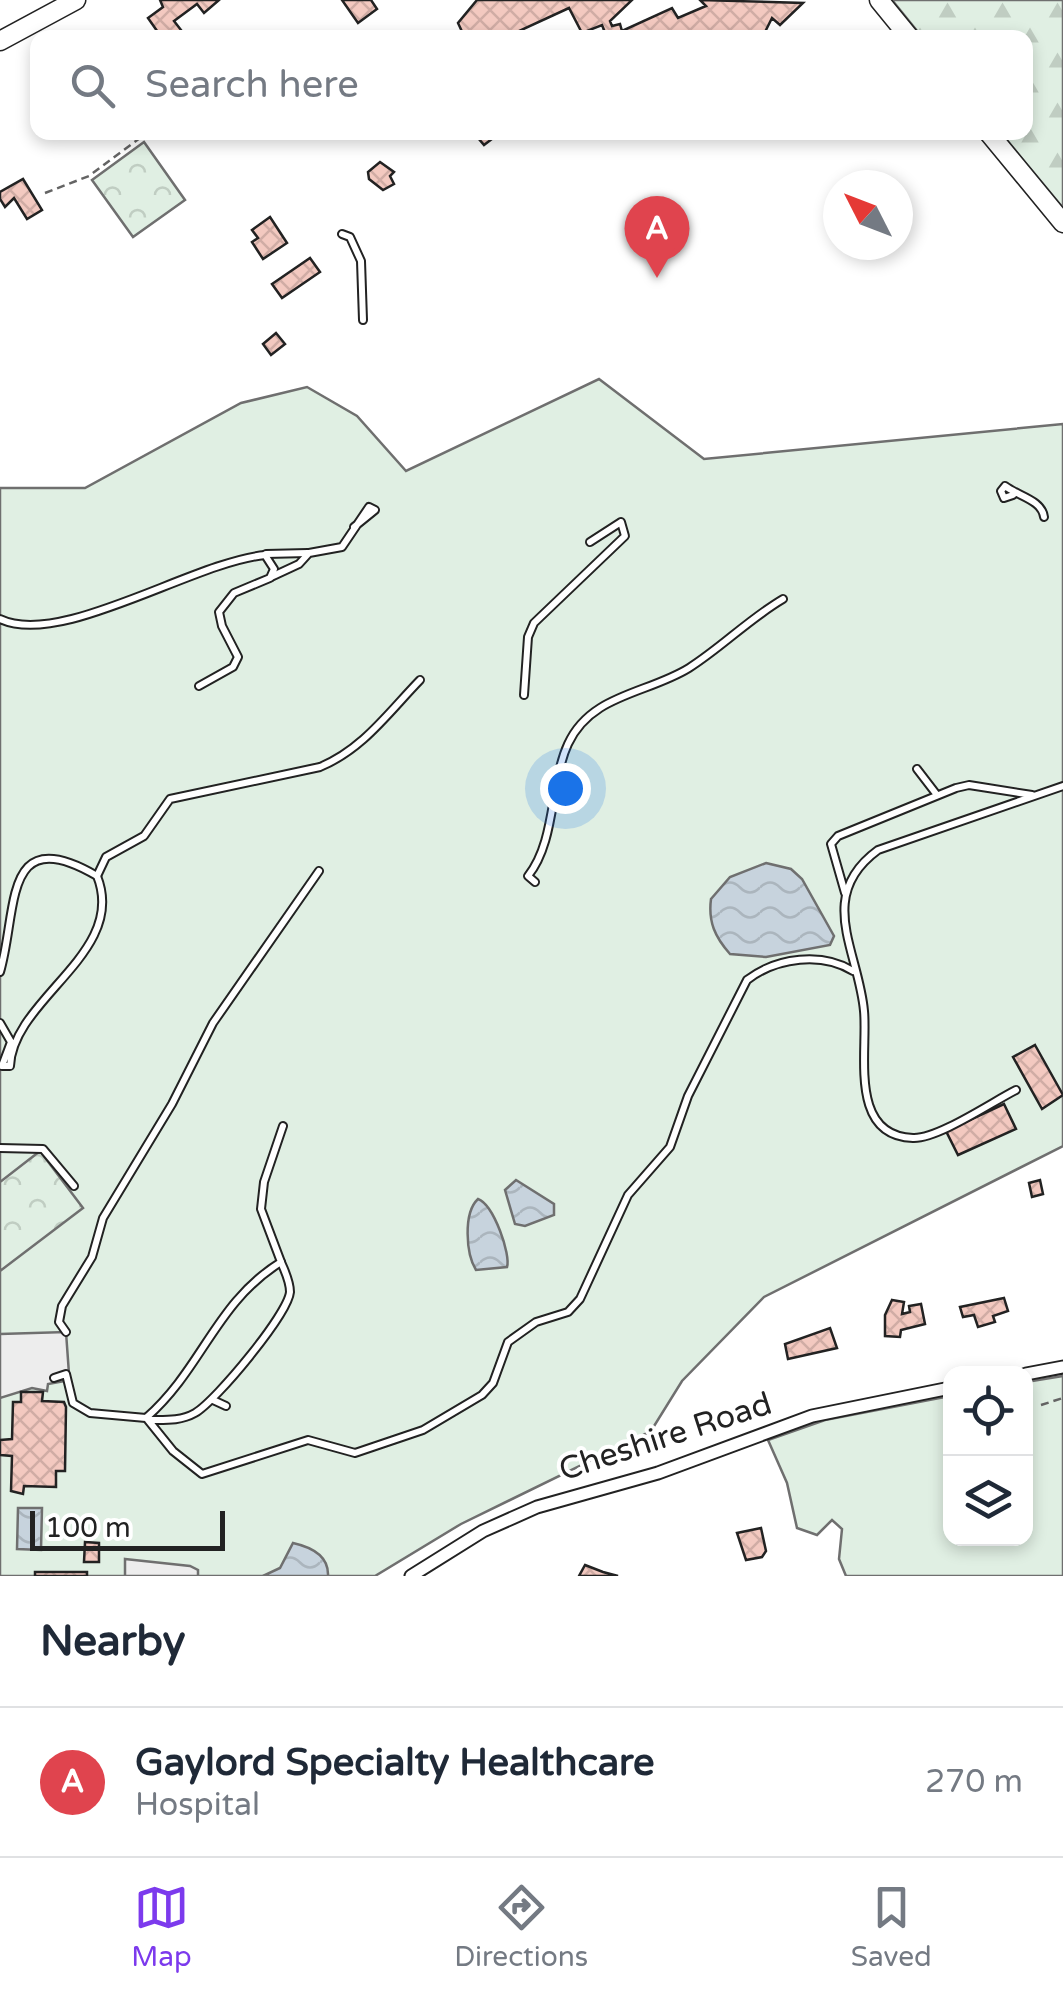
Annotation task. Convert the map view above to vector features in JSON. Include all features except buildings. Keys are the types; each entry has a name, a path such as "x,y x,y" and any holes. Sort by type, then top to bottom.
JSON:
{"street":[{"path":"0,42 76,0"},
{"path":"879,0 903,30"},
{"path":"995,140 1063,224"},
{"path":"1033,1373 1063,1367"},
{"name":"Cheshire Road","path":"411,1576 482,1530 538,1507 658,1473 812,1416 943,1389"}],"lane":[{"path":"342,234 350,237 360,260 363,320"},
{"path":"1013,495 1039,506 1044,518"},
{"path":"524,695 528,637 534,623 624,536 621,522 590,542"},
{"path":"0,619 25,625 78,618 216,564 342,547 354,527"},
{"path":"199,686 233,667 238,657 222,626 224,602 234,592 299,564 309,553"},
{"path":"265,555 274,569 270,578"},
{"path":"535,882 528,876 537,865 555,812 566,749 591,712 690,667 783,599"},
{"path":"0,1023 11,1042 2,1066 10,1066 14,1041 90,942 104,909 96,876 106,857 144,836 170,799 320,768 338,760 358,747 420,680"},
{"path":"918,769 937,795"},
{"path":"846,899 831,856 830,844 838,836 969,785 1035,795"},
{"path":"1016,1090 928,1135 910,1138 884,1127 869,1107 862,1074 864,1010 844,920 846,899 863,861 878,850 1063,786"},
{"path":"0,972 16,884 24,867 40,858 58,858 96,876"},
{"path":"66,1332 59,1322 62,1306 92,1257 113,1201 172,1104 213,1023 319,872"},
{"path":"283,1126 264,1182 261,1210 288,1279 288,1301 213,1400 177,1420 148,1420 173,1451 202,1474 308,1440 354,1453 423,1430 482,1396 493,1383 508,1342 536,1322 568,1312 590,1284 600,1249 628,1195 670,1148 688,1096 747,980 757,973 816,957 834,959 854,970"},
{"path":"0,1148 43,1148 74,1186"},
{"path":"54,1378 66,1374 78,1409 146,1418 197,1362 222,1314 241,1291 281,1262"},
{"path":"213,1400 226,1406"}],"path":[{"path":"44,193 89,176 137,140"},
{"path":"1041,1405 1063,1398"}],"green space":[{"path":"892,0 1063,0 1063,208 1007,140 1033,140 1033,30 916,30"},
{"path":"144,142 185,200 133,237 92,180"},
{"path":"599,379 704,459 1063,424 1063,1146 764,1297 682,1381 651,1431 461,1524 375,1576 0,1576 0,488 85,488 241,403 307,387 357,416 406,471"},
{"path":"40,1151 83,1208 0,1271 0,1182"},
{"path":"1063,1376 1063,1576 846,1576 839,1559 842,1529 832,1520 817,1535 797,1528 787,1483 768,1440 825,1420 943,1397 943,1546 1033,1546 1033,1381"}],"shaded area":[{"path":"66,1332 69,1374 64,1381 48,1384 47,1391 32,1388 0,1398 0,1334"},
{"path":"125,1559 190,1566 198,1570 198,1576 125,1576"}],"water":[{"path":"766,863 791,869 802,879 834,936 830,945 766,957 730,954 725,948 712,922 711,899 730,877"},
{"path":"516,1180 554,1204 554,1215 525,1226 515,1224 505,1190"},
{"path":"478,1199 490,1210 500,1231 507,1267 476,1270 473,1263 468,1223"},
{"path":"18,1508 42,1508 41,1550 17,1549"},
{"path":"293,1543 318,1553 328,1576 263,1576 280,1568"}],"place":[{"name":"Gaylord Specialty Healthcare","path":"657,278"}]}
